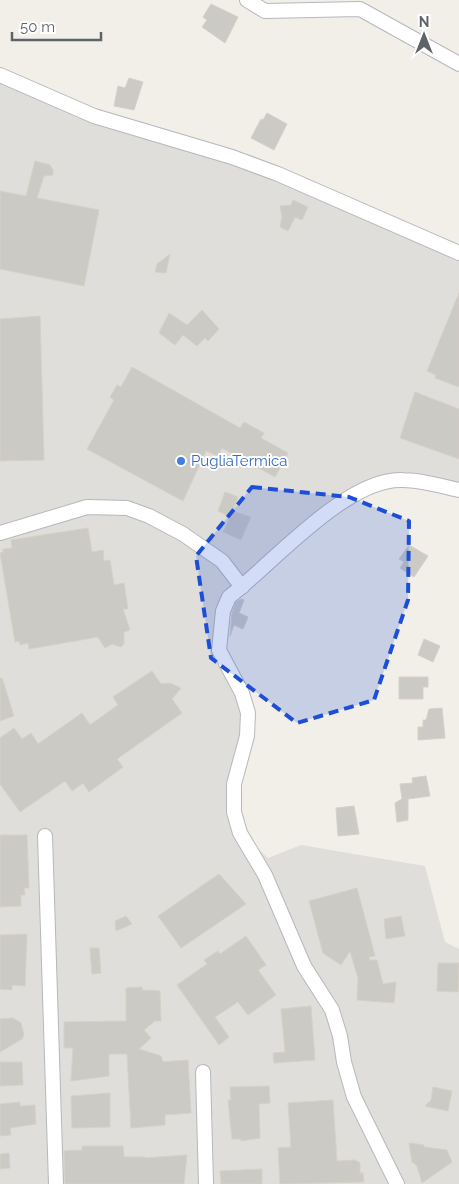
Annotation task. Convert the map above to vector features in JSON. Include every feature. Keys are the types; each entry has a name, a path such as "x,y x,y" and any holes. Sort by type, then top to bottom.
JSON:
{"street":[{"path":"246,0 265,11 360,9 459,64"},
{"path":"0,74 94,116 232,157 278,174 459,253"},
{"path":"396,1184 354,1097 332,1010 304,966 276,897 238,826 234,812 234,784 246,736 248,713 242,693 219,650 224,607 229,597 321,517 359,491 379,483 402,479 459,490"},
{"path":"0,533 87,507 127,508 149,516 183,534 222,562 242,587"},
{"path":"45,836 56,1184"},
{"path":"203,1072 206,1184"}],"highlighted area":[{"path":"252,487 349,497 409,521 408,600 374,700 297,723 211,658 196,556"}],"shaded area":[{"path":"0,75 181,142 459,253 459,490 402,479 359,491 229,597 219,650 248,713 238,760 240,833 268,858 301,845 425,866 445,942 459,949 459,1184 0,1184"}],"building":[{"path":"211,4 238,17 225,43 202,27 207,20 203,17"},
{"path":"129,78 143,82 134,110 114,106 118,86 125,88"},
{"path":"267,113 287,124 274,150 251,138 261,119 263,120"},
{"path":"35,161 50,165 53,170 53,175 44,176 37,198 99,210 84,286 0,269 0,191 26,196"},
{"path":"293,200 308,207 302,220 295,217 288,231 280,227 282,217 280,206 291,205"},
{"path":"170,254 166,273 155,272 157,264"},
{"path":"459,293 459,387 435,378 436,375 427,371"},
{"path":"202,310 219,329 208,341 205,338 197,346 183,335 175,345 159,333 169,313 187,325"},
{"path":"40,316 44,460 0,461 0,319"},
{"path":"132,367 240,428 244,422 264,433 261,438 288,453 275,477 222,448 218,456 206,451 183,501 87,449 114,400 110,397 117,385 121,387"},
{"path":"415,392 459,409 459,459 400,438"},
{"path":"225,492 238,497 233,511 251,517 241,540 223,532 230,517 218,511"},
{"path":"88,528 92,552 103,550 104,561 110,560 114,585 124,583 128,609 123,609 130,630 124,632 124,644 121,647 112,644 105,648 98,637 29,649 28,643 20,645 19,641 15,642 0,553 3,552 3,549 12,548 11,540"},
{"path":"409,545 428,556 414,577 400,568 404,562 399,559"},
{"path":"241,599 244,600 239,613 248,617 243,629 234,625 230,636 232,613 236,602"},
{"path":"424,639 440,646 433,662 418,655"},
{"path":"152,671 161,684 170,683 181,688 172,699 182,713 117,759 123,767 89,792 83,783 72,791 65,781 20,812 0,784 0,738 14,728 22,739 31,733 38,744 82,713 90,725 118,705 113,697"},
{"path":"399,677 428,677 428,687 423,687 423,699 399,699"},
{"path":"0,678 2,678 14,716 0,721"},
{"path":"442,708 445,738 418,740 418,727 423,727 423,720 426,720 429,709"},
{"path":"426,776 430,796 408,799 408,820 397,822 395,803 402,799 400,784 413,783 412,778"},
{"path":"354,806 359,834 338,836 336,808"},
{"path":"0,835 27,835 29,888 24,888 25,895 21,895 21,906 0,907"},
{"path":"219,874 246,904 181,948 158,916"},
{"path":"357,888 375,956 369,957 370,960 377,960 383,984 396,982 394,1003 357,1000 358,978 350,951 341,965 323,953 309,901"},
{"path":"126,916 132,924 116,931 115,921"},
{"path":"401,916 405,936 386,939 384,919"},
{"path":"27,934 25,986 12,985 12,990 0,989 0,935"},
{"path":"246,936 266,965 258,970 276,995 248,1015 238,1002 215,1017 229,1037 219,1045 177,985 207,964 204,960 218,951 220,954"},
{"path":"90,948 99,948 101,973 92,974"},
{"path":"438,963 459,963 458,992 437,991"},
{"path":"142,987 142,990 160,991 161,1021 155,1021 144,1030 151,1038 139,1049 161,1056 163,1062 188,1060 191,1113 165,1115 165,1125 131,1128 127,1054 109,1054 109,1076 71,1081 73,1048 64,1048 64,1022 126,1021 126,988"},
{"path":"311,1006 315,1060 274,1063 273,1053 285,1052 281,1009"},
{"path":"13,1018 21,1023 24,1035 22,1039 0,1052 0,1019"},
{"path":"0,1062 22,1062 23,1085 0,1086"},
{"path":"269,1086 270,1103 259,1104 260,1138 241,1141 241,1139 232,1139 228,1100 231,1100 230,1087"},
{"path":"433,1087 452,1091 448,1111 425,1106 431,1100"},
{"path":"110,1093 110,1127 72,1128 71,1096"},
{"path":"333,1100 337,1161 355,1160 360,1163 360,1173 363,1173 364,1182 280,1184 278,1148 291,1147 288,1103"},
{"path":"20,1102 20,1106 35,1105 36,1124 10,1128 11,1135 0,1136 0,1104"},
{"path":"409,1143 447,1150 452,1162 422,1183 417,1166 412,1162"},
{"path":"82,1146 123,1146 124,1157 145,1158 187,1155 184,1184 65,1184 64,1151 82,1150"},
{"path":"9,1153 10,1168 0,1169 0,1154"},
{"path":"262,1169 262,1184 221,1184 220,1171"}],"place":[{"name":"PugliaTermica","path":"181,461"}]}
